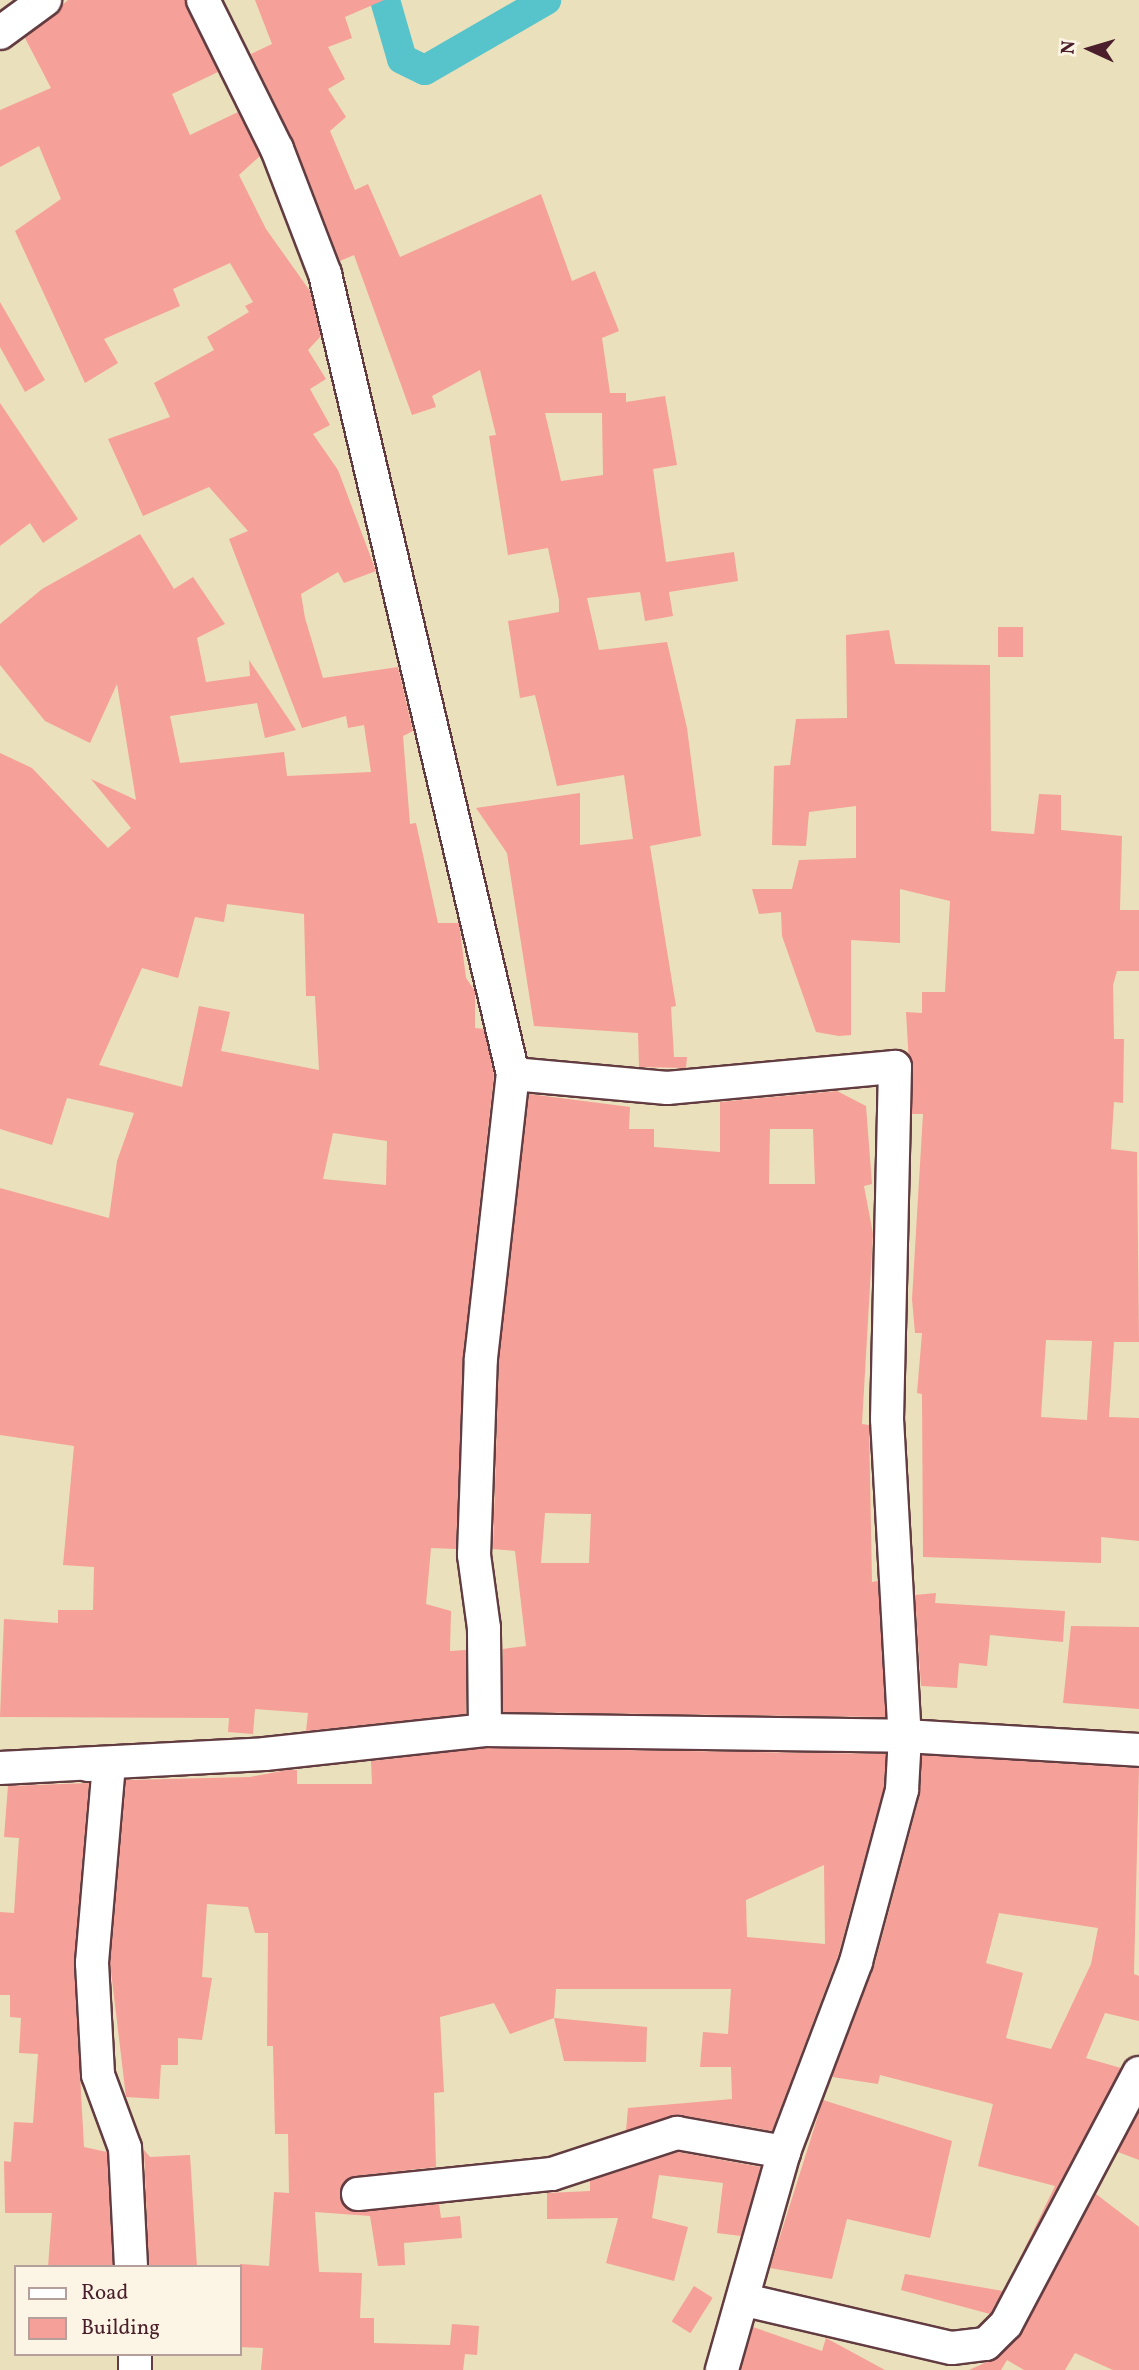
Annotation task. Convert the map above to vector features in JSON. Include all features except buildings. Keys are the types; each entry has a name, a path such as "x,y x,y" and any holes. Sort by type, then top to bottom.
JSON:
{"street":[{"path":"0,33 46,0"},
{"path":"203,0 276,149 324,274 513,1074 481,1358 474,1555 484,1628 485,1730"},
{"path":"513,1074 667,1088 895,1067 887,1419 905,1736 902,1790 856,1962 784,2152 745,2300 722,2370"},
{"path":"80,1765 265,1754 485,1730 905,1736 1139,1750"},
{"path":"0,1768 109,1764 92,1963 98,2076 125,2148 131,2265"},
{"path":"745,2300 952,2348 986,2344 1006,2324 1139,2073"},
{"path":"358,2194 552,2174 677,2133 784,2152"}],"waterway":[{"path":"385,0 402,59 425,70 546,0"}]}
